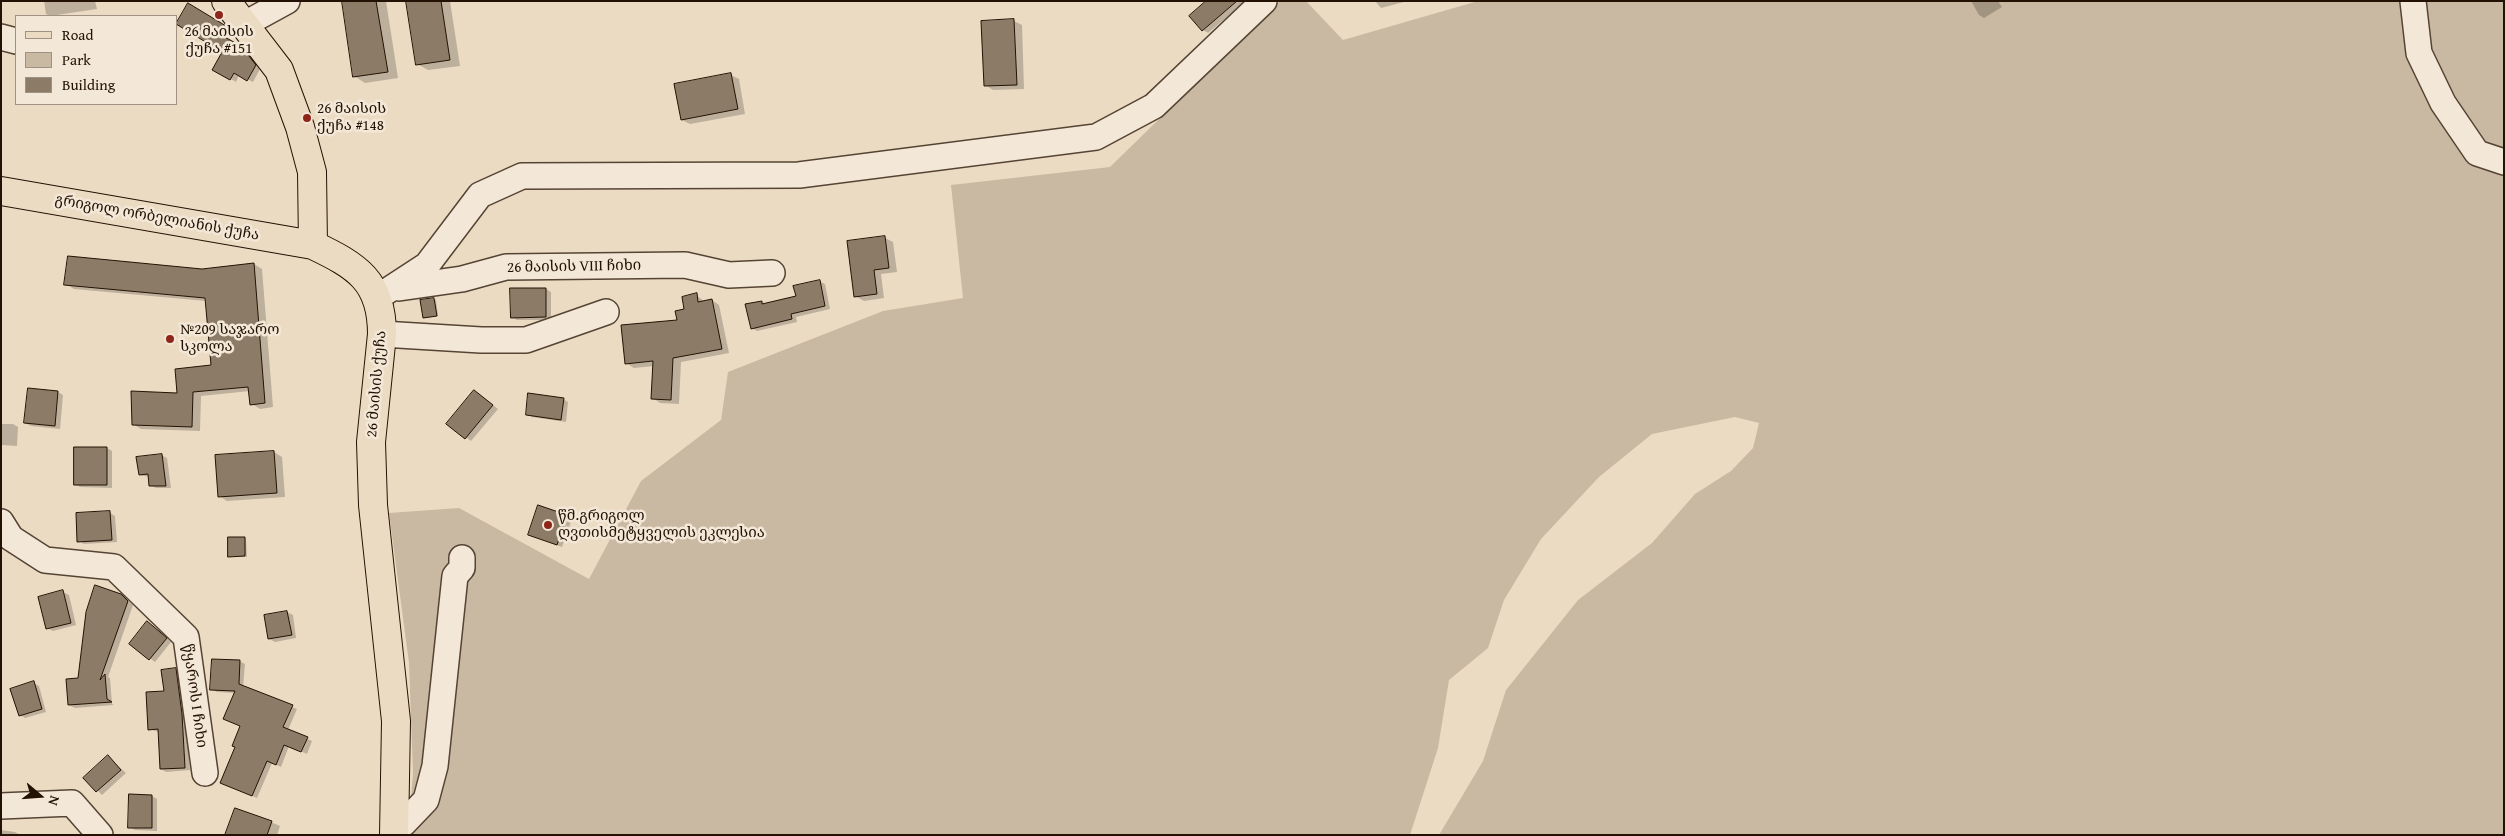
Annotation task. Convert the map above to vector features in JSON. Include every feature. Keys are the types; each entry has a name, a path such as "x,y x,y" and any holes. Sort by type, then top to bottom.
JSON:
{"main road":[{"path":"226,1 279,70 300,127 312,172 313,245"},
{"name":"გრიგოლ ორბელიანის ქუჩა","path":"1,191 313,245"},
{"name":"26 მაისის ქუჩა","path":"313,245 353,266 366,278 378,296 382,318 371,442 373,505 396,721 394,829"}],"street":[{"path":"245,24 287,1"},
{"path":"378,296 427,265 480,195 522,176 799,175 1096,137 1154,106 1264,1"},
{"path":"2413,1 2419,53 2443,103 2477,153 2504,162"},
{"path":"1,37 15,41"},
{"name":"26 მაისის VIII ჩიხი","path":"378,296 398,288 462,279 506,266 685,265 729,275 772,273"},
{"path":"382,334 481,340 526,340 606,312"},
{"name":"წყაროს I ჩიხი","path":"1,522 11,538 45,560 114,567 186,637 205,773"},
{"path":"394,829 404,823 426,800 435,766 456,576 462,568 462,558"},
{"path":"1,806 72,803 100,835"}],"green space":[{"path":"1280,1 1306,1 1343,40 1478,1 2504,1 2504,835 1439,835 1483,761 1506,690 1578,600 1652,543 1695,494 1731,471 1753,448 1759,423 1735,417 1652,434 1599,477 1541,539 1504,600 1488,648 1449,680 1438,748 1410,835 408,835 413,773 409,663 389,513 459,508 589,579 641,481 721,420 728,372 883,311 963,298 951,185 1110,167"}],"building":[{"path":"342,1 376,1 388,72 353,77"},
{"path":"406,1 441,1 450,60 416,65"},
{"path":"1206,1 1237,1 1202,31 1189,16"},
{"path":"188,3 226,26 221,35 241,46 256,65 247,81 234,73 230,80 212,70 222,52 178,25 178,20"},
{"path":"1014,19 1017,85 984,86 981,21"},
{"path":"731,73 738,109 681,120 674,84"},
{"path":"885,236 889,268 874,270 877,294 854,297 847,241"},
{"path":"68,256 202,269 254,263 265,403 250,405 248,387 193,392 192,427 132,425 131,391 177,393 175,369 211,365 205,298 64,285"},
{"path":"820,280 825,306 791,314 792,319 751,329 745,304 762,301 762,304 796,296 793,286"},
{"path":"510,288 546,288 546,317 511,318"},
{"path":"697,293 698,302 712,299 722,349 673,358 671,400 651,399 653,361 625,364 621,325 677,320 675,311 684,309 682,297"},
{"path":"434,298 437,316 423,318 420,300"},
{"path":"28,388 58,391 55,426 24,423"},
{"path":"474,390 493,405 465,439 446,424"},
{"path":"528,393 564,398 561,420 526,415"},
{"path":"74,447 107,447 107,485 74,485"},
{"path":"274,451 277,493 218,497 215,455"},
{"path":"162,454 166,486 149,486 148,474 139,475 136,457"},
{"name":"წმ.გრიგოლ ღვთისმეტყველის ეკლესია","path":"538,505 567,515 557,545 528,535"},
{"path":"110,511 112,540 77,542 76,513"},
{"path":"228,537 245,537 245,556 228,557"},
{"path":"95,585 121,594 128,601 100,680 105,674 107,699 112,702 68,705 66,679 78,678 86,612"},
{"path":"63,590 71,623 46,629 38,597"},
{"path":"287,611 292,635 268,639 264,615"},
{"path":"147,621 167,638 149,660 129,644"},
{"path":"212,659 240,660 239,684 293,705 283,727 308,737 301,752 284,745 276,765 267,761 252,796 220,783 235,747 232,746 240,726 223,719 235,691 210,690"},
{"path":"176,668 182,714 185,768 160,769 158,729 148,730 146,692 164,691 161,670"},
{"path":"34,681 42,709 19,716 10,689"},
{"path":"108,755 121,770 96,792 83,778"},
{"path":"129,794 152,795 152,828 128,828"},
{"path":"235,808 272,821 267,835 225,835"}],"place":[{"name":"26 მაისის ქუჩა #151","path":"219,15"},
{"name":"26 მაისის ქუჩა #148","path":"307,118"},
{"name":"№209 საჯარო სკოლა","path":"170,339"},
{"name":"წმ.გრიგოლ ღვთისმეტყველის ეკლესია","path":"548,525"}]}
